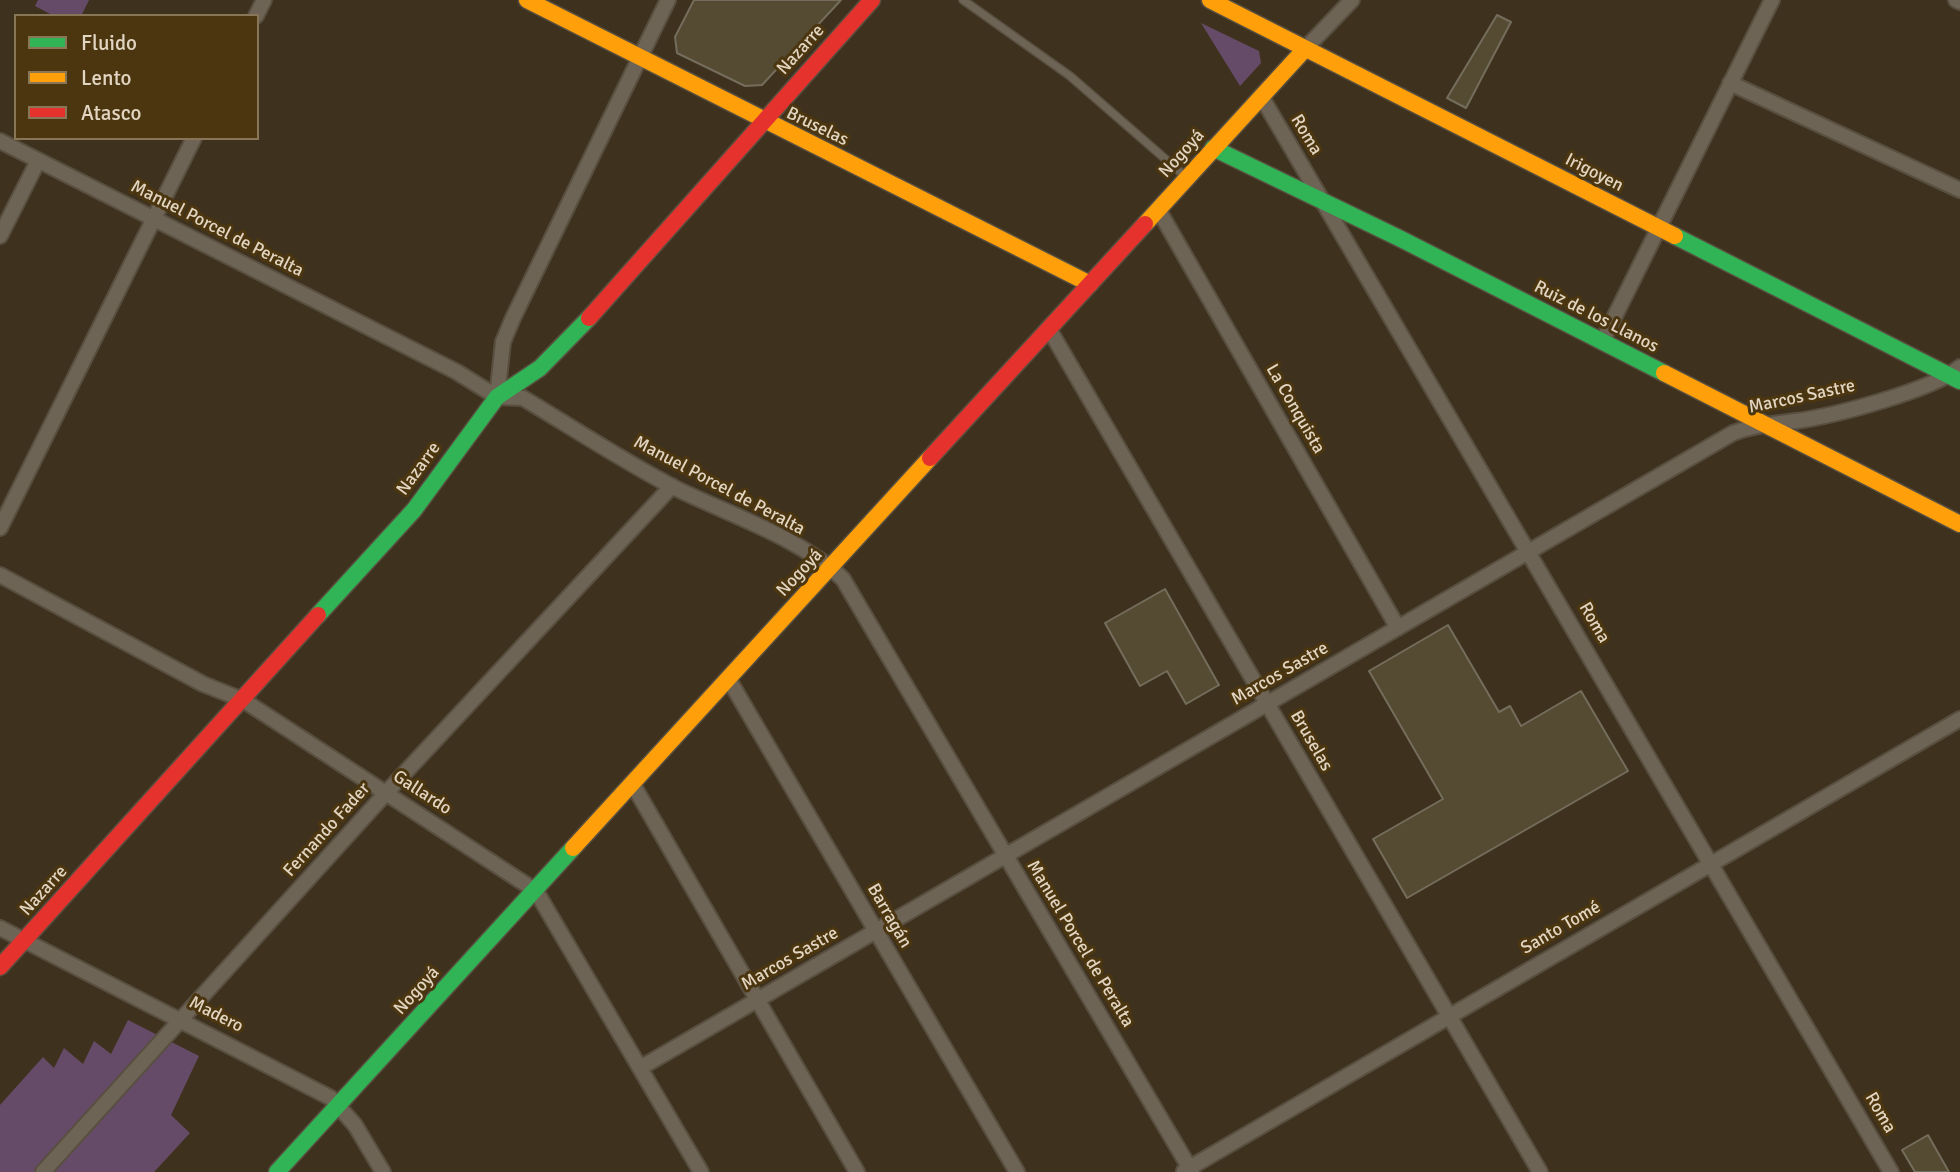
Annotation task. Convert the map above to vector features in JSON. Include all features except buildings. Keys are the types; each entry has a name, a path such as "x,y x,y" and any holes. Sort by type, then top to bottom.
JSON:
{"street":[{"name":"Bruselas","path":"527,0 762,121 1090,284"},
{"path":"497,397 503,342 668,0"},
{"name":"Nazarre","path":"0,967 414,510 497,397 540,368 560,350 872,0"},
{"name":"Irigoyen","path":"1210,0 1957,375"},
{"name":"Nogoyá","path":"277,1172 728,678 832,568 1213,148 1352,0"},
{"path":"1602,342 1772,0"},
{"path":"1730,83 1960,190"},
{"name":"Roma","path":"1261,96 1530,551 1891,1172"},
{"path":"0,528 193,140"},
{"name":"Manuel Porcel de Peralta","path":"0,142 457,372 497,397 523,398 672,486 783,540 832,568 843,579 1188,1171"},
{"name":"Ruiz de los Llanos","path":"1213,148 1323,201 1960,524"},
{"path":"0,236 38,161"},
{"name":"La Conquista","path":"1158,209 1398,628"},
{"name":"Bruselas","path":"1049,329 1540,1172"},
{"name":"Marcos Sastre","path":"640,1068 1733,433 1764,424 1812,418 1927,387 1957,375"},
{"name":"Fernando Fader","path":"43,1172 386,793 672,486"},
{"name":"Gallardo","path":"0,575 203,684 243,699 536,891 701,1172"},
{"name":"Barragán","path":"728,678 1017,1172"},
{"name":"Santo Tomé","path":"1188,1171 1960,719"},
{"path":"632,783 858,1172"},
{"name":"Madero","path":"0,928 322,1092 339,1105 355,1125 383,1172"}],"lane":[{"path":"963,0 1070,76 1186,178"}],"shaded area":[{"path":"38,0 89,0 82,14 50,14 35,6"},
{"path":"1201,23 1259,51 1261,63 1240,86"},
{"path":"128,1020 199,1056 171,1115 190,1133 154,1172 0,1172 0,1105 43,1057 54,1068 64,1048 83,1064 94,1041 111,1054"}],"traffic: fast":[{"path":"1213,148 1401,239 1664,373"},
{"path":"1675,236 1960,381"},
{"path":"318,615 414,510 497,397 540,368 589,318"},
{"path":"277,1172 573,848"}],"traffic: slow":[{"path":"527,0 1090,284"},
{"path":"1210,0 1675,236"},
{"path":"1145,224 1305,49"},
{"path":"1664,373 1960,524"},
{"path":"573,848 930,458"}],"traffic: jam":[{"path":"589,318 872,0"},
{"path":"930,458 1145,224"},
{"path":"0,967 318,615"}]}
